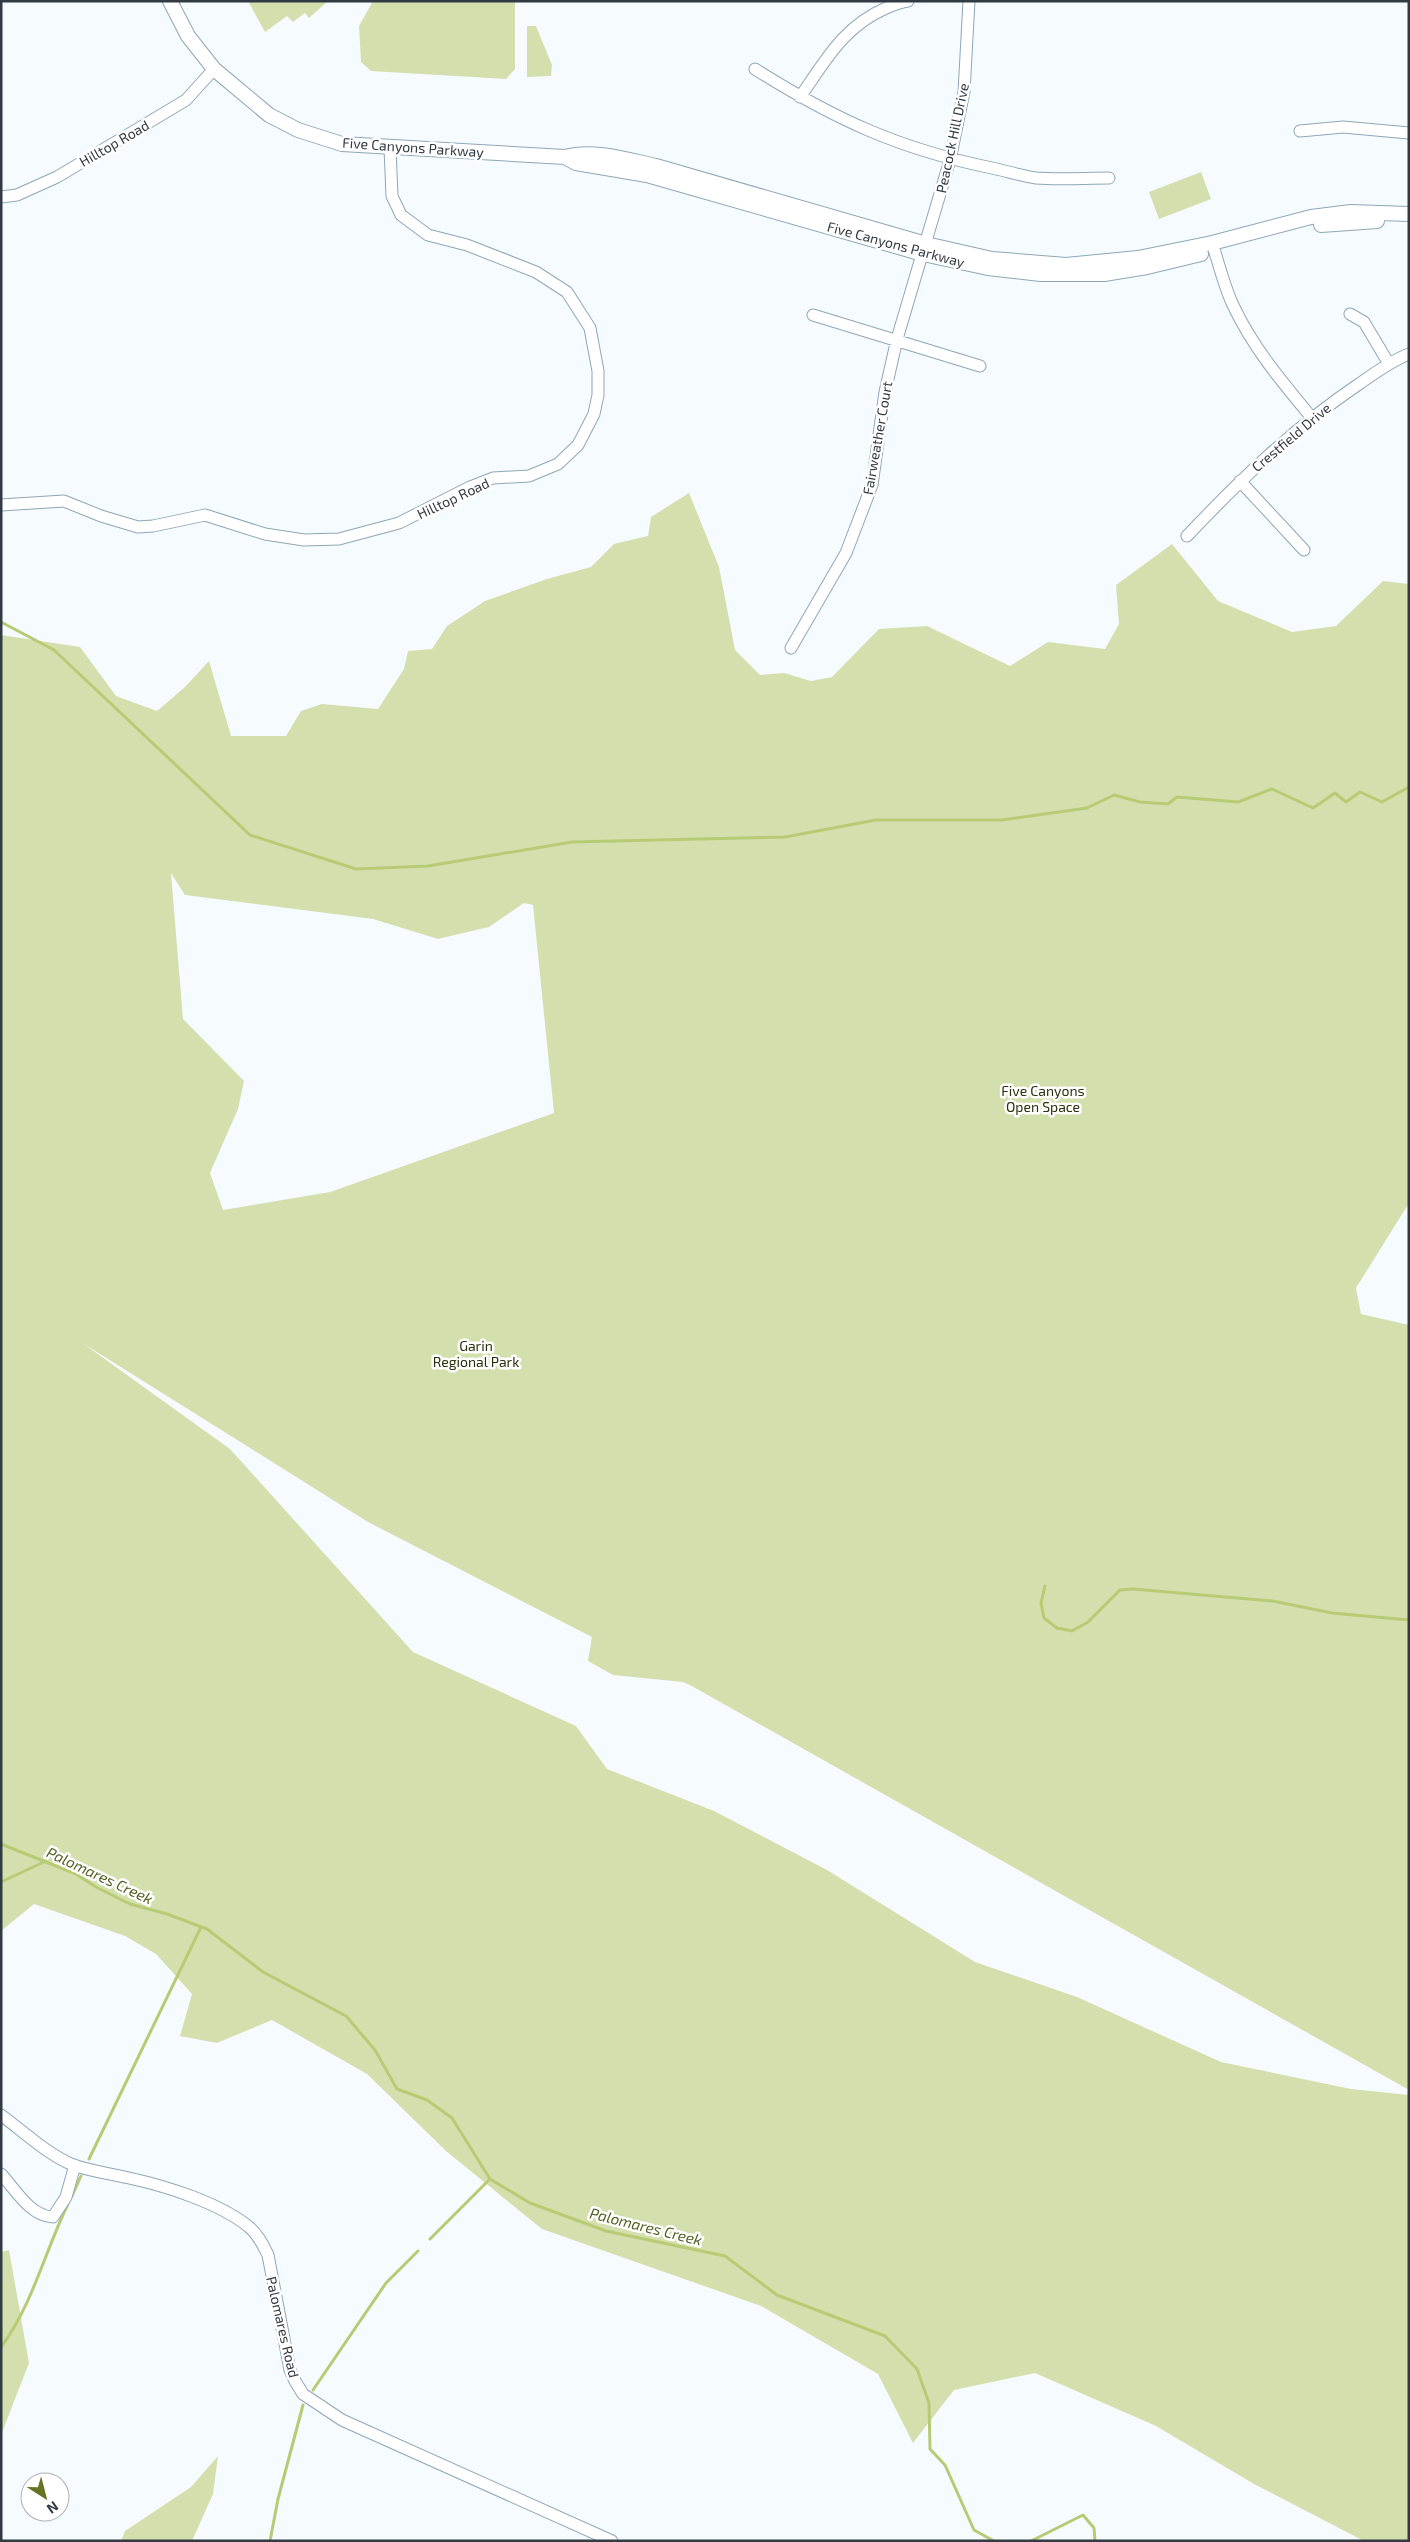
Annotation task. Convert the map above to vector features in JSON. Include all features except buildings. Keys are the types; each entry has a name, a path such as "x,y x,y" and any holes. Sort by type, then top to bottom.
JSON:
{"main road":[{"name":"Five Canyons Parkway","path":"170,1 188,36 214,69 269,115 298,130 342,144 565,157 576,163 647,175 988,268 1070,275 1104,274 1148,268 1311,217 1351,212 1409,214"},
{"name":"Five Canyons Parkway","path":"1213,247 1304,226 1366,221 1409,222"}],"street":[{"path":"800,97 838,42 865,17 901,2 908,1"},
{"name":"Peacock Hill Drive","path":"924,249 950,160 964,92 969,1"},
{"name":"Hilltop Road","path":"1,197 17,195 57,177 152,121 186,100 214,69"},
{"path":"755,69 800,97 852,125 905,146 950,160 1037,178 1109,178"},
{"path":"1300,131 1343,127 1409,133"},
{"name":"Hilltop Road","path":"1,505 64,501 101,516 138,527 153,526 205,515 265,534 304,540 339,539 399,523 470,487 493,478 529,476 558,464 578,445 586,431 596,405 598,371 590,328 567,292 536,272 467,245 428,235 402,215 392,196 390,148"},
{"path":"1213,247 1232,304 1253,342 1279,379 1312,418"},
{"name":"Fairweather Court","path":"791,648 846,553 872,485 885,392 897,339 924,249"},
{"path":"1350,314 1364,322 1390,364"},
{"path":"813,315 897,339 980,366"},
{"name":"Crestfield Drive","path":"1187,536 1240,481 1312,418 1390,364 1409,354"},
{"path":"1240,481 1304,550"},
{"name":"Palomares Road","path":"1,2115 56,2156 75,2165 146,2182 200,2201 236,2218 250,2228 262,2243 268,2255 290,2370 303,2394 342,2420 612,2541"},
{"path":"1,2174 33,2210 43,2216 53,2216 66,2197 75,2165"}],"green space":[{"path":"248,1 328,1 309,18 305,13 293,22 287,16 265,32"},
{"path":"373,1 515,1 515,69 506,79 371,71 361,62 359,26"},
{"path":"527,26 536,26 552,65 551,76 527,77"},
{"path":"1201,172 1211,199 1159,219 1149,192"},
{"path":"689,493 719,567 735,650 760,675 784,673 811,681 832,677 879,629 927,626 1010,666 1048,642 1105,649 1119,624 1116,585 1172,544 1218,601 1292,632 1336,626 1383,581 1409,584 1409,1203 1356,1288 1361,1314 1409,1325 1409,2090 690,1685 683,1682 613,1675 588,1661 592,1637 368,1522 84,1344 230,1449 413,1652 576,1726 607,1769 714,1811 827,1870 975,1962 1077,1997 1221,2062 1351,2089 1409,2095 1409,2541 1364,2541 1254,2484 1156,2426 1035,2373 954,2390 913,2443 878,2374 761,2306 542,2229 446,2151 367,2074 272,2020 217,2043 180,2036 192,1994 156,1954 125,1936 34,1904 1,1931 1,635 80,647 116,696 157,711 185,687 209,661 231,736 286,736 301,711 322,704 378,709 404,669 408,651 432,649 447,626 485,601 547,579 591,567 614,544 648,536 651,517","holes":["171,873 185,895 373,919 438,939 489,927 524,903 533,905 554,1113 330,1192 223,1210 210,1173 238,1109 244,1081 183,1019"]},
{"path":"9,2250 29,2363 1,2435 1,2252"},
{"path":"218,2456 213,2494 192,2541 121,2541 125,2531 191,2487"}],"waterway":[{"path":"1,622 54,650 250,835 356,869 428,866 572,842 785,837 876,820 1002,820 1087,808 1114,795 1140,802 1168,804 1177,797 1238,802 1272,789 1313,808 1335,793 1346,802 1360,792 1382,802 1409,787"},
{"path":"1045,1586 1041,1603 1044,1618 1057,1628 1072,1631 1088,1622 1120,1590 1133,1589 1273,1601 1332,1613 1409,1620"},
{"name":"Palomares Creek","path":"1,1844 76,1874 96,1887 130,1904 167,1914 207,1929 263,1972 346,2016 375,2050 397,2089 427,2100 452,2118 490,2179 530,2203 606,2231 725,2256 777,2295 885,2336 917,2369 929,2403 930,2449 945,2465 974,2530 994,2541"},
{"path":"1,1882 46,1861"},
{"path":"89,2159 201,1927"},
{"path":"72,2196 81,2176"},
{"path":"430,2239 490,2179"},
{"path":"1,2347 22,2313 68,2204"},
{"path":"313,2390 386,2283 418,2251"},
{"path":"270,2541 278,2499 303,2405"},
{"name":"Palomares Creek","path":"1031,2541 1083,2515 1094,2528 1095,2541"}],"park label":[{"name":"Five Canyons Open Space","path":"1043,1098"},
{"name":"Garin Regional Park","path":"476,1354"}]}
